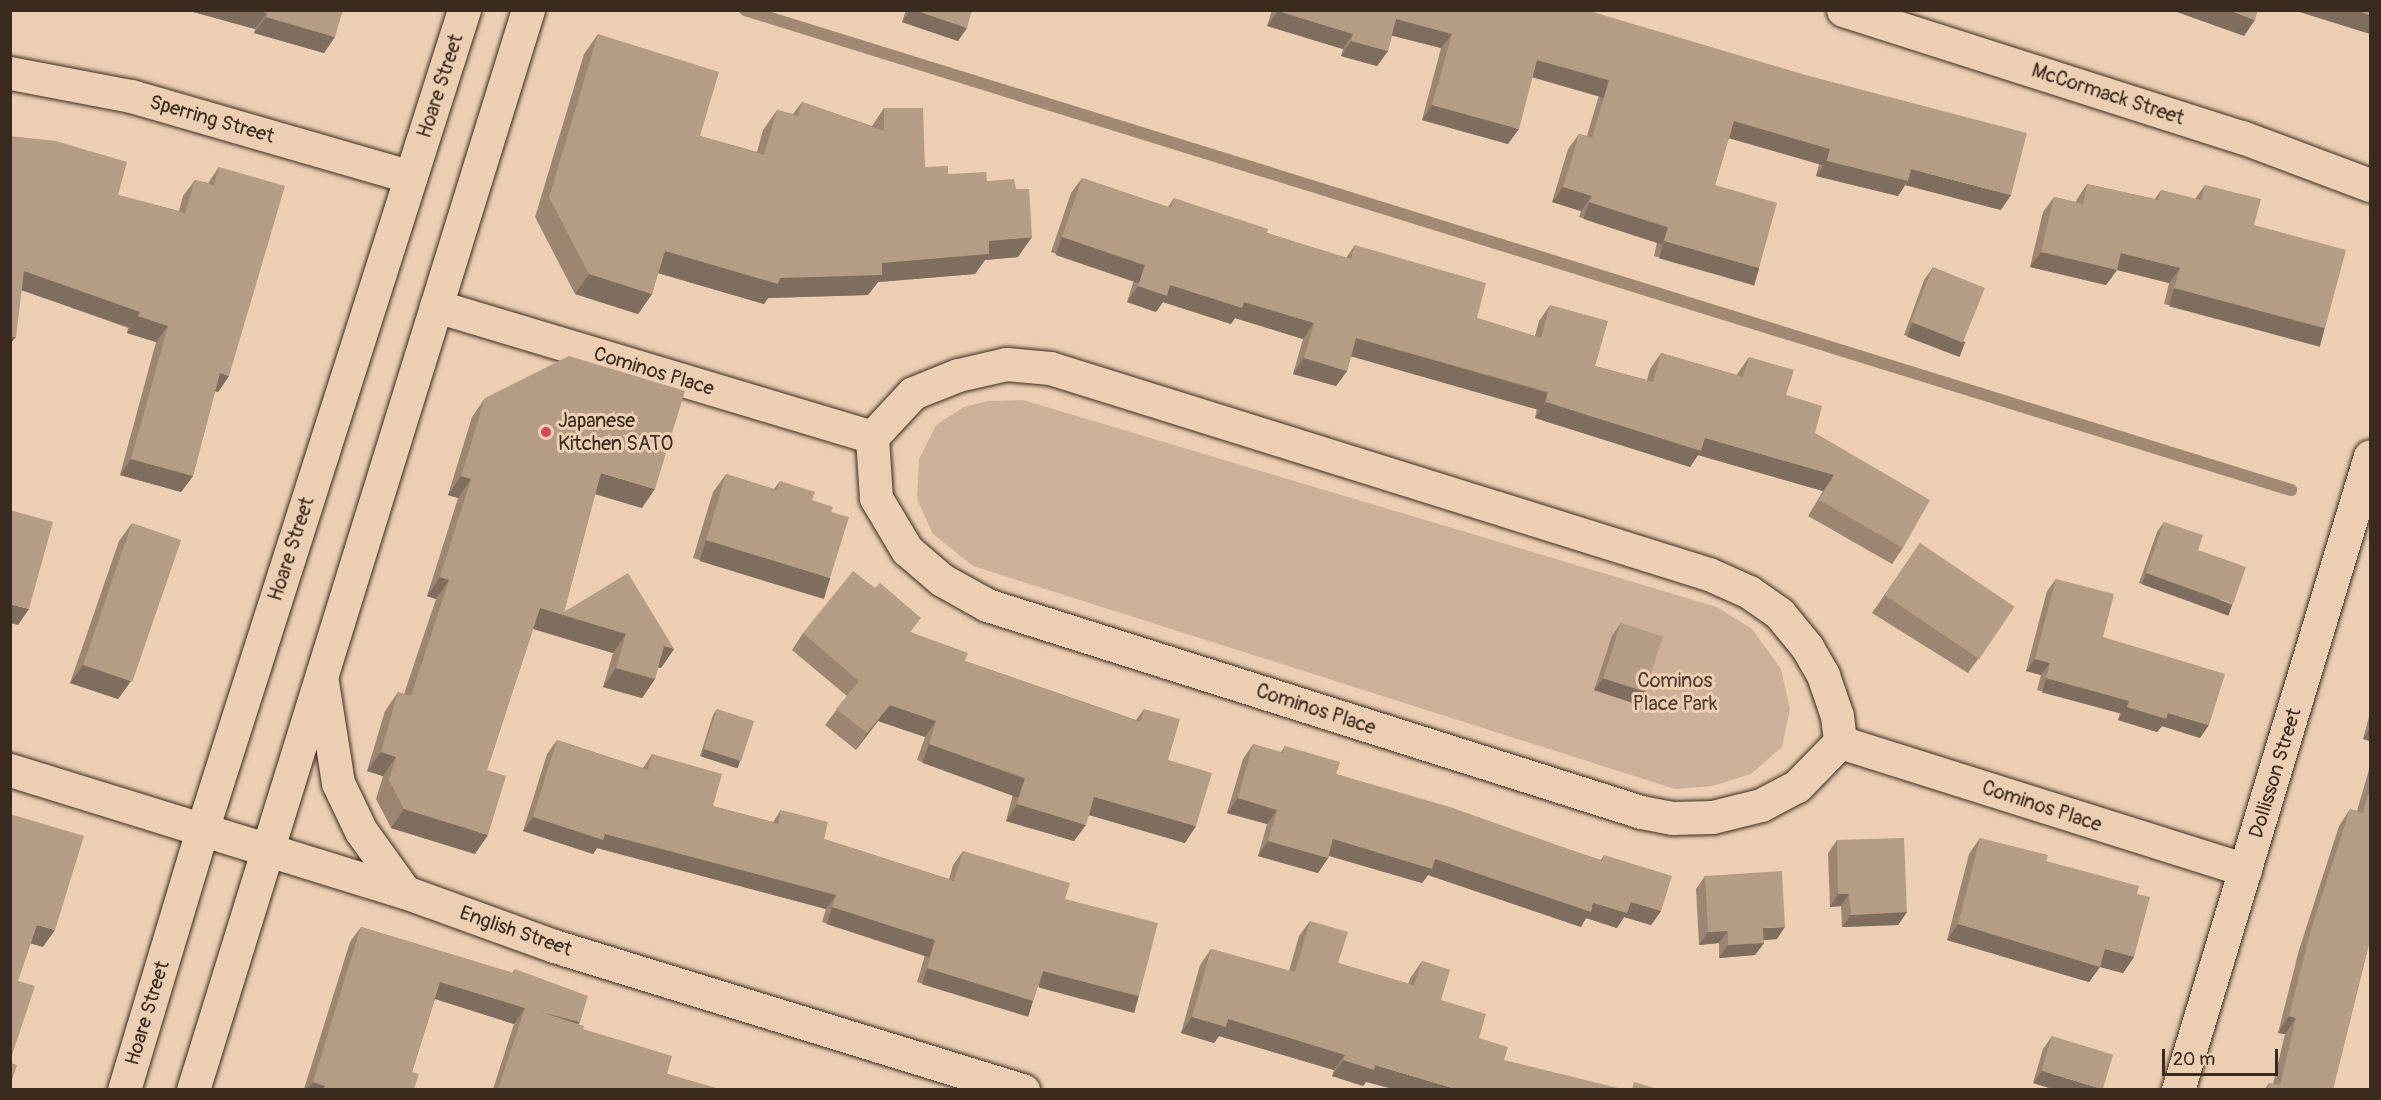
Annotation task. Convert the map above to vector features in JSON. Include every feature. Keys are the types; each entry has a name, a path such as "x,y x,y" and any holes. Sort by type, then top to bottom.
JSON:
{"street":[{"name":"Hoare Street","path":"124,1089 202,830 464,10"},
{"path":"193,1089 322,682 528,10"},
{"name":"McCormack Street","path":"1843,10 2242,137 2370,185"},
{"name":"Sperring Street","path":"10,73 131,96 411,177"},
{"name":"Cominos Place","path":"436,306 872,437 876,498 907,550 942,580 987,605 1641,812 1672,818 1712,817 1761,805 1797,786 1840,742 2245,870"},
{"path":"872,437 913,393 958,375 1006,364 1050,368 1698,570 1749,592 1780,614 1807,647 1823,675 1837,716 1840,742"},
{"name":"Dollisson Street","path":"2178,1089 2370,456"},
{"path":"322,682 338,783 362,831 405,892"},
{"name":"English Street","path":"10,770 405,892 554,946 1023,1089"}],"green space":[{"name":"Cominos Place Park","path":"1023,400 1717,607 1752,629 1781,669 1790,709 1782,747 1751,774 1712,786 1675,789 973,566 933,534 917,499 919,459 936,425 964,407 988,401"}],"building":[{"path":"256,10 343,10 335,37 266,17 267,13"},
{"path":"914,10 972,10 967,28"},
{"path":"1586,10 1809,76 2027,133 2011,195 1911,169 1908,181 1827,161 1830,149 1734,121 1715,185 1777,203 1759,268 1664,241 1668,227 1589,202 1592,196 1563,187 1579,134 1592,138 1609,80 1537,60 1519,129 1432,105 1452,34 1396,19 1388,51 1351,41 1353,34 1278,11"},
{"path":"2229,10 2258,10 2255,20"},
{"path":"2356,10 2370,10 2370,15"},
{"path":"598,34 719,72 700,136 764,155 777,110 798,116 802,102 884,131 884,108 923,108 925,167 948,166 948,174 986,172 987,181 1014,179 1016,189 1029,189 1032,237 989,241 989,254 882,263 882,275 780,278 778,284 665,251 652,294 589,274 549,197"},
{"path":"10,136 56,141 127,162 118,195 185,213 195,180 214,185 219,167 285,186 229,376 220,373 193,476 131,459 168,326 138,316 140,312 24,271 16,337 10,336"},
{"path":"1082,178 1171,208 1174,198 1268,229 1267,233 1351,259 1355,245 1486,283 1477,318 1541,338 1550,305 1608,321 1595,366 1653,382 1661,353 1743,377 1749,357 1794,370 1786,395 1822,406 1815,433 1930,500 1903,548 1819,500 1834,475 1705,438 1701,451 1546,402 1548,392 1356,338 1347,371 1304,358 1314,323 1244,302 1242,308 1170,285 1167,296 1138,286 1145,265 1062,237"},
{"path":"2087,184 2158,200 2161,190 2201,200 2205,185 2261,199 2254,225 2346,250 2325,328 2174,288 2180,268 2121,253 2117,270 2041,252 2054,197 2083,204"},
{"path":"1933,267 1985,288 1963,343 1911,322"},
{"path":"569,356 685,391 655,489 601,473 564,612 628,573 674,649 664,646 655,679 616,668 626,634 540,608 487,770 506,776 488,835 404,809 389,780 396,757 381,752 398,692 411,696 449,580 440,577 471,479 461,476 485,398"},
{"path":"726,474 777,490 780,481 815,492 812,500 833,507 831,512 849,517 830,578 706,540"},
{"path":"10,510 53,522 29,609 10,604"},
{"path":"2164,522 2203,535 2198,550 2246,567 2233,604 2146,573"},
{"path":"132,523 181,540 132,682 83,665"},
{"path":"1920,543 2015,607 1979,659 1885,595"},
{"path":"853,571 875,588 880,583 921,618 910,632 968,653 965,661 1140,722 1144,709 1180,719 1168,760 1212,773 1196,826 1094,797 1086,825 1017,804 1025,778 929,744 936,721 890,705 867,733 836,709 859,681 803,633"},
{"path":"2056,579 2114,594 2103,637 2225,674 2209,725 2168,713 2166,719 2127,707 2129,701 2046,678 2050,663 2035,659"},
{"path":"1621,623 1663,637 1645,692 1603,678"},
{"path":"717,709 754,721 741,761 704,749"},
{"path":"557,740 648,770 652,754 722,774 713,806 778,824 781,810 828,822 824,839 954,881 963,851 1070,883 1065,899 1158,923 1139,996 1043,971 1033,1001 927,968 935,940 832,907 836,895 605,834 603,840 533,817"},
{"path":"1253,744 1283,753 1285,746 1340,762 1336,774 1450,807 1602,861 1604,855 1672,876 1661,911 1631,902 1627,913 1593,903 1591,912 1435,859 1432,869 1333,839 1328,858 1268,841 1277,810 1238,798"},
{"path":"2370,788 2370,940 2333,1089 2268,1089 2269,1083 2280,1085 2296,1018 2289,1016 2310,933 2350,809 2363,813"},
{"path":"10,814 84,836 55,930 37,925 18,981 35,986 10,1061"},
{"path":"1904,838 1907,912 1851,915 1849,894 1838,894 1837,840"},
{"path":"1980,838 2048,855 2046,861 2139,886 2137,894 2150,897 2134,957 2105,949 2100,967 1958,924"},
{"path":"1782,871 1785,927 1763,928 1764,943 1728,945 1728,931 1708,932 1705,876"},
{"path":"1310,921 1348,932 1338,963 1414,985 1422,961 1450,970 1441,1000 1486,1014 1479,1038 1508,1047 1504,1060 1622,1089 1456,1089 1375,1065 1374,1070 1343,1060 1345,1055 1228,1019 1226,1027 1192,1017 1211,949 1295,972"},
{"path":"361,927 514,973 515,969 588,996 580,1022 541,1012 584,1026 583,1029 672,1056 667,1074 719,1089 498,1089 525,1008 440,982 412,1072 419,1074 414,1089 324,1089 325,1086 313,1082"},
{"path":"2052,1036 2113,1055 2103,1089 2041,1070"},
{"path":"10,1063 17,1065 10,1086"},
{"path":"1634,1082 1657,1089 1632,1089"}],"waterway":[{"path":"745,10 2291,490"}],"place":[{"name":"Japanese Kitchen SATO","path":"546,432"}]}
